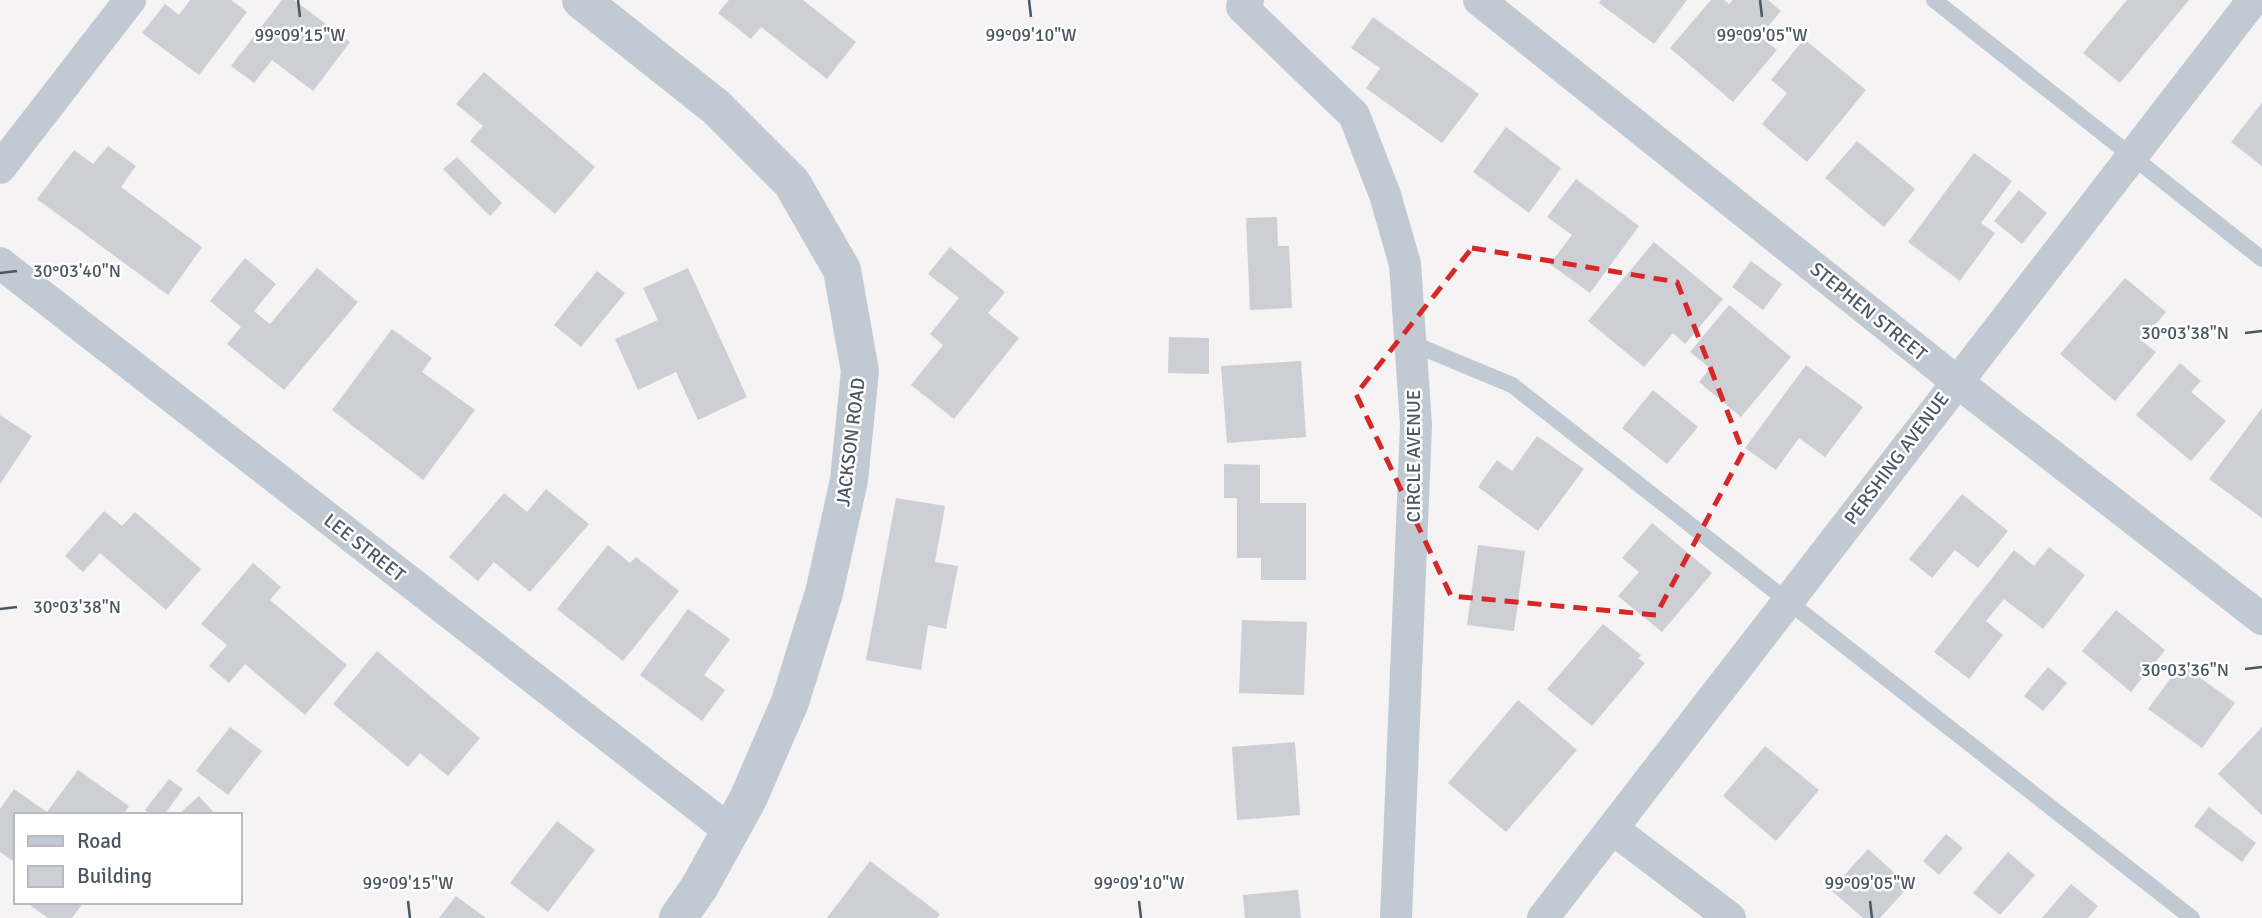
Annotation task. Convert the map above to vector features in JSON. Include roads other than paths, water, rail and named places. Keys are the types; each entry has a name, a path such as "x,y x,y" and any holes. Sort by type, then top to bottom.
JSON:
{"street":[{"path":"0,168 130,0"},
{"name":"JACKSON ROAD","path":"581,0 716,107 792,183 842,270 860,371 849,480 824,593 790,702 748,799 700,886 678,918"},
{"name":"STEPHEN STREET","path":"1479,0 1956,381 2262,619"},
{"name":"PERSHING AVENUE","path":"1542,918 2253,0"},
{"name":"CIRCLE AVENUE","path":"1245,4 1354,115 1385,195 1405,264 1416,425 1396,918"},
{"name":"LEE STREET","path":"0,263 730,831"},
{"path":"1613,829 1730,918"}],"lane":[{"path":"1934,0 2262,259"},
{"path":"1410,343 1512,385 2192,918"}]}
